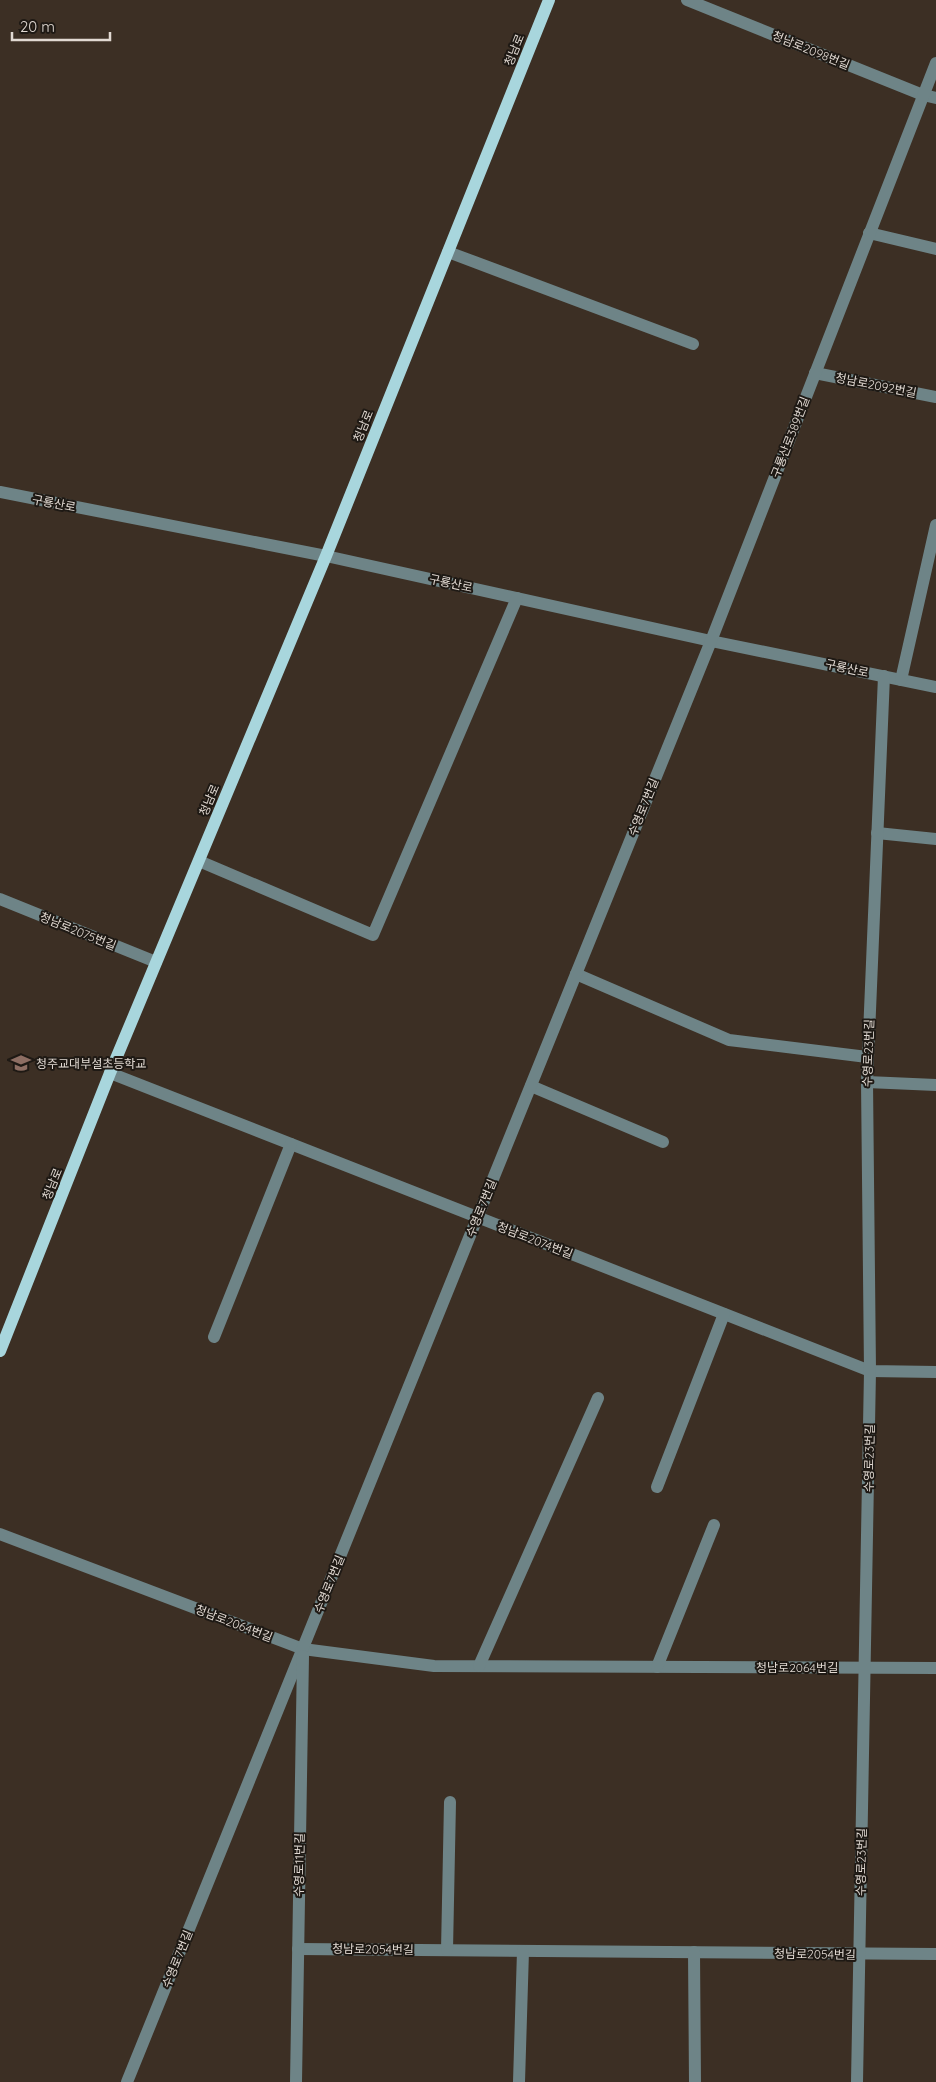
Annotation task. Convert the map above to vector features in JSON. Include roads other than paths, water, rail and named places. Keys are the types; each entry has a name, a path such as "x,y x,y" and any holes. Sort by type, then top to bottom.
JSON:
{"main road":[{"name":"청남로","path":"0,1351 110,1073 326,556 549,0"}],"street":[{"name":"청남로2098번길","path":"687,0 923,95 936,98"},
{"name":"구룡산로389번길","path":"711,641 936,63"},
{"path":"869,233 936,249"},
{"path":"448,252 693,344"},
{"name":"청남로2092번길","path":"815,373 936,397"},
{"name":"구룡산로","path":"0,492 326,556 711,641 936,687"},
{"path":"901,680 936,525"},
{"path":"199,861 373,935 517,598"},
{"name":"수영로7번길","path":"127,2082 711,641"},
{"name":"수영로23번길","path":"857,2082 870,1371 866,1082 884,676"},
{"path":"877,833 936,839"},
{"name":"청남로2075번길","path":"0,899 156,962"},
{"path":"576,974 729,1040 867,1057"},
{"name":"청남로2074번길","path":"110,1073 870,1371 936,1372"},
{"path":"866,1082 936,1085"},
{"path":"531,1086 663,1142"},
{"path":"214,1337 291,1144"},
{"path":"657,1487 724,1314"},
{"path":"479,1666 598,1398"},
{"path":"657,1667 714,1526"},
{"name":"청남로2064번길","path":"0,1534 303,1649 434,1666 936,1668"},
{"name":"수영로11번길","path":"296,2082 303,1649"},
{"path":"447,1950 450,1802"},
{"name":"청남로2054번길","path":"298,1948 936,1954"},
{"path":"519,2082 523,1951"},
{"path":"694,1952 695,2082"}],"place":[{"name":"청주교대부설초등학교","path":"21,1063"}]}
